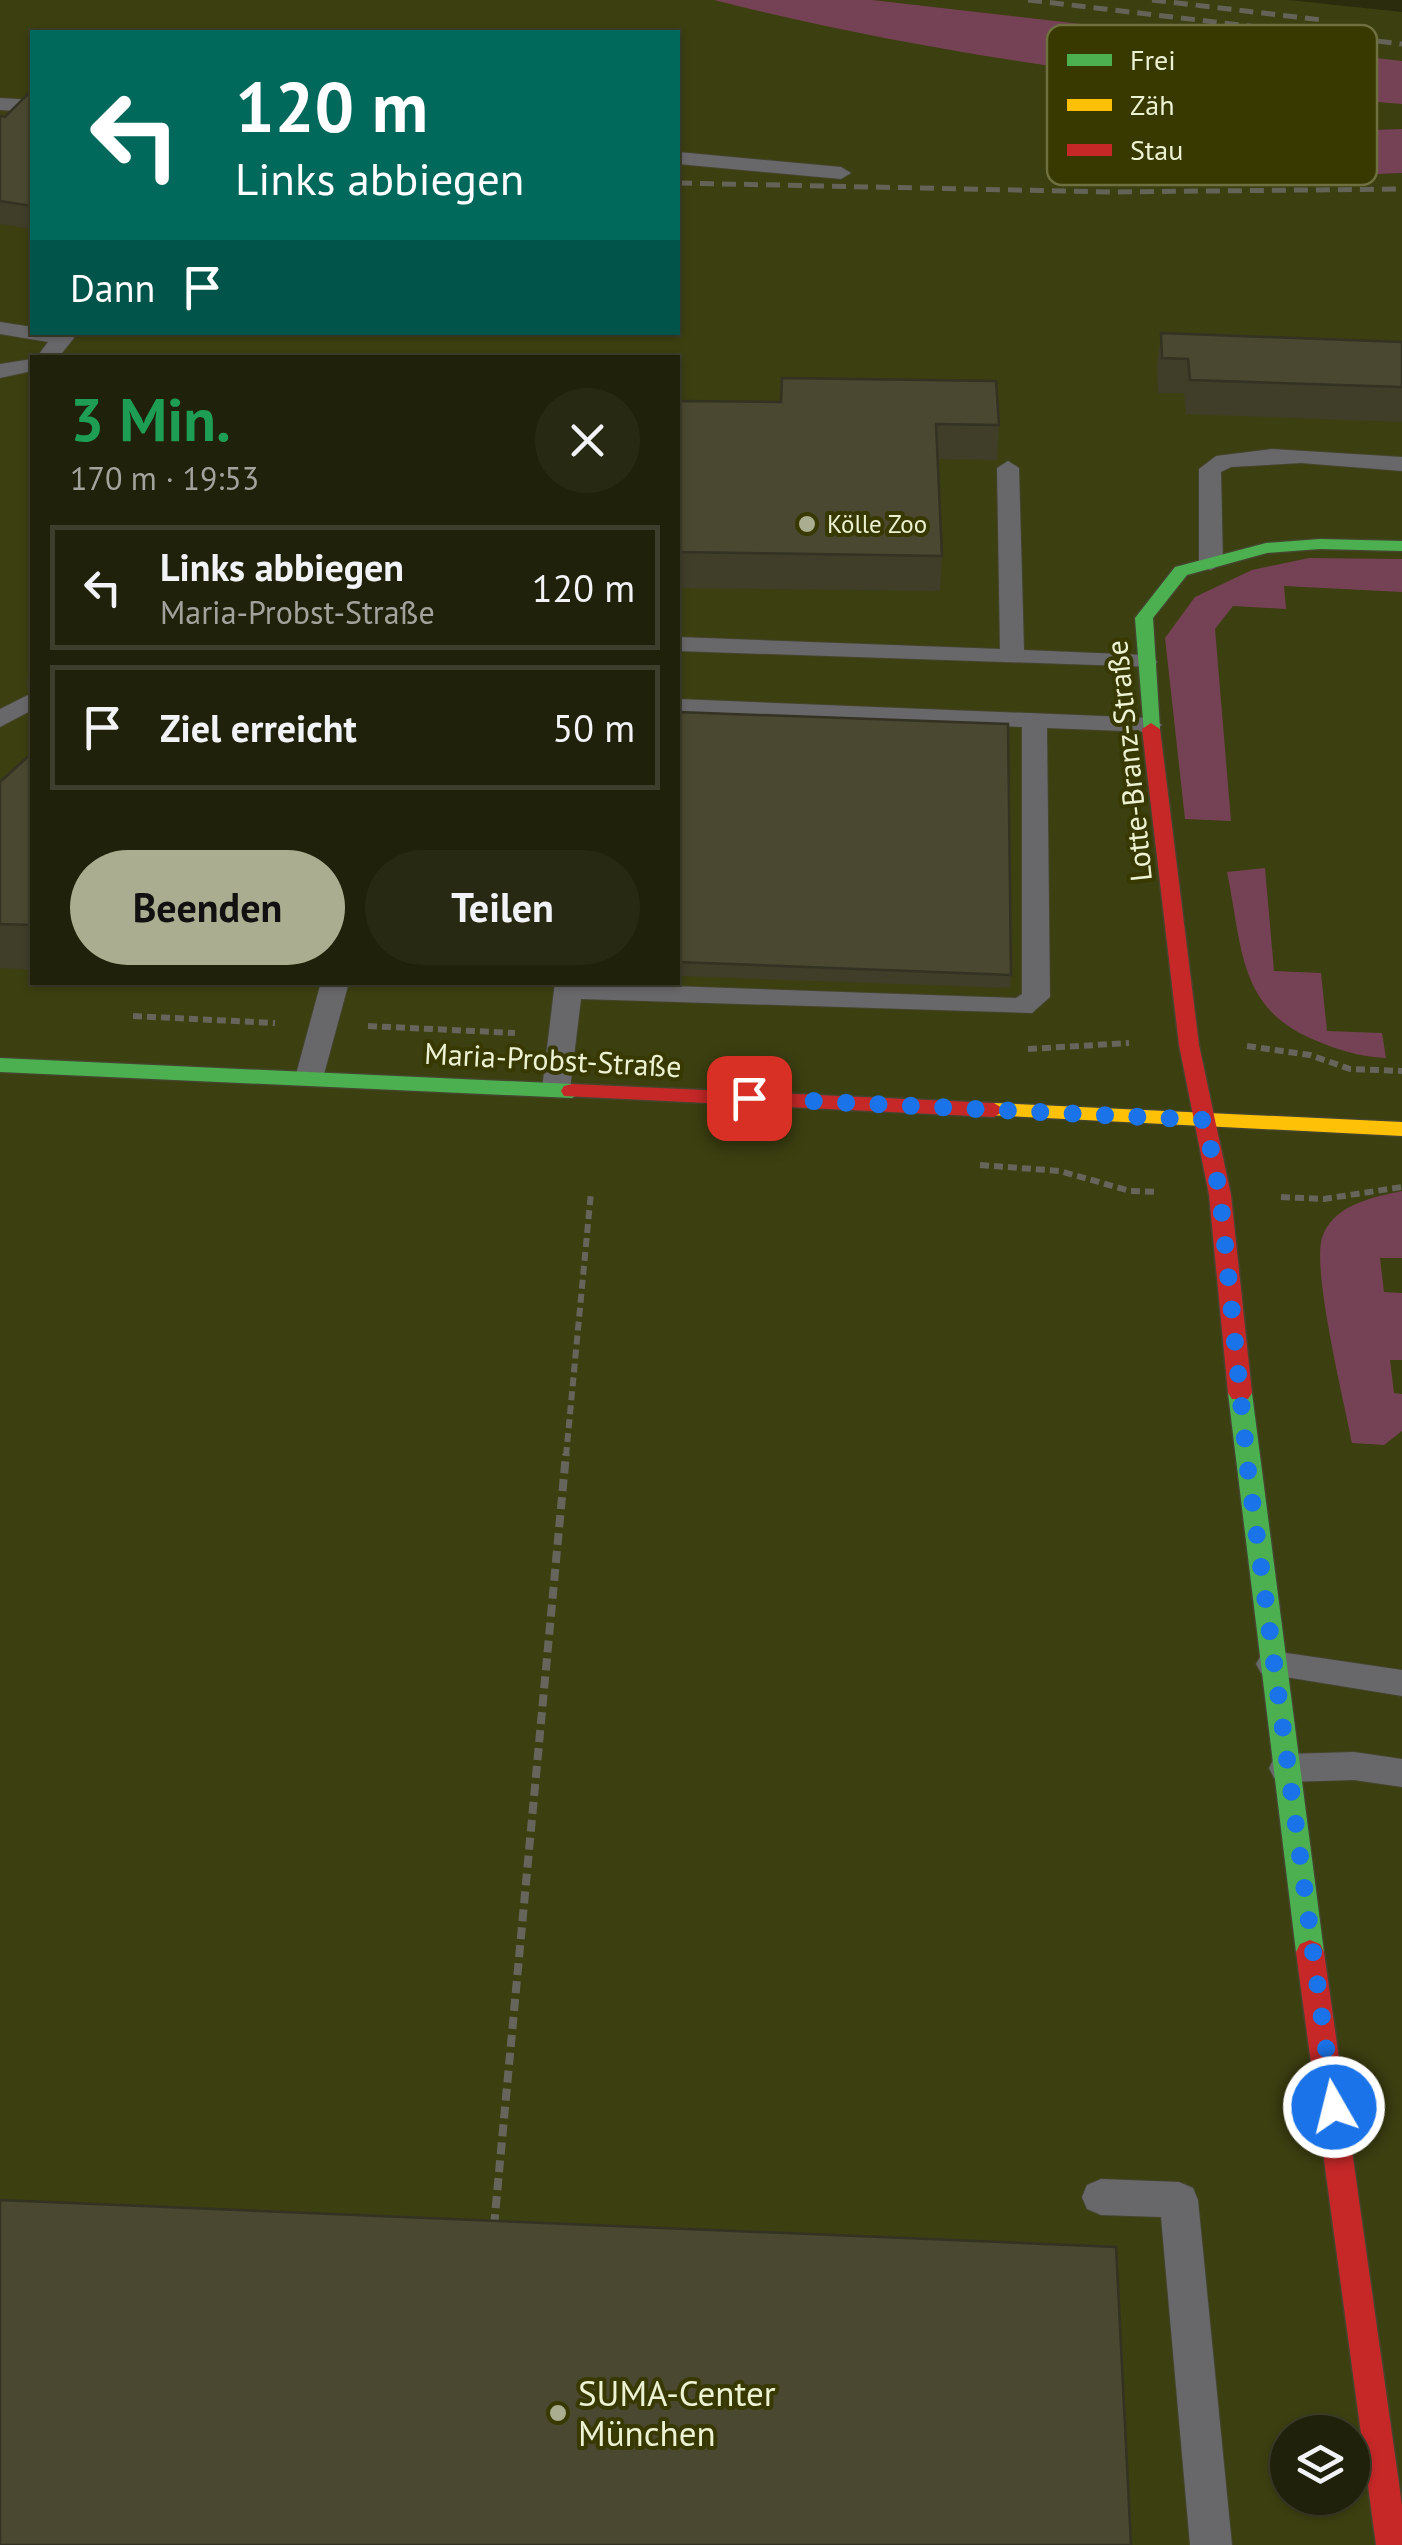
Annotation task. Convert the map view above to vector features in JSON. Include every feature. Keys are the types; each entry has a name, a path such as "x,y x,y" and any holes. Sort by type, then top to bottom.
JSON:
{"street":[{"name":"Lotte-Branz-Straße","path":"1394,2529 1286,1768 1220,1195 1188,1044 1150,725 1144,618 1181,570 1266,548 1320,544 1402,546"},
{"name":"Maria-Probst-Straße","path":"0,1066 1402,1129"}],"lane":[{"path":"0,104 30,106"},
{"path":"680,158 841,173"},
{"path":"0,328 30,333"},
{"path":"44,335 63,338 49,355"},
{"path":"0,371 30,364"},
{"path":"1211,562 1210,468 1219,460 1246,456 1402,464"},
{"path":"1008,468 1012,658"},
{"path":"680,644 1145,662"},
{"path":"0,720 30,701"},
{"path":"680,706 1150,725"},
{"path":"556,1090 569,986 1022,1008 1036,997 1034,720"},
{"path":"309,1078 334,985"},
{"path":"1273,1664 1402,1682"},
{"path":"1286,1768 1354,1766 1402,1773"},
{"path":"1101,2197 1179,2200 1211,2545"}],"path":[{"path":"492,2237 592,1192"},
{"path":"474,2220 514,2222"}],"shaded area":[{"path":"0,0 1289,0 1402,12 1402,129 1377,130 1377,25 1047,25 1047,185 1377,185 1377,174 1402,173 1402,2545 0,2545"},
{"path":"714,0 872,0 1089,25 1047,25 1047,66 799,20"},
{"path":"1377,58 1402,61 1402,104 1377,102"},
{"path":"1402,129 1402,173 1377,174 1377,130"},
{"path":"1309,558 1402,559 1402,592 1284,586 1286,609 1233,606 1215,629 1231,821 1185,819 1165,638 1195,597 1252,570"},
{"path":"1265,868 1274,971 1321,973 1327,1031 1382,1033 1386,1058 1347,1052 1310,1038 1286,1025 1256,990 1241,947 1227,872"},
{"path":"1402,1191 1402,1258 1380,1258 1384,1292 1402,1293 1402,1360 1390,1360 1394,1393 1402,1394 1402,1431 1384,1445 1352,1443 1325,1304 1320,1251 1323,1235 1346,1209"}],"building":[{"path":"30,92 30,206 0,201 0,116 5,117"},
{"path":"1161,333 1402,342 1402,387 1190,380 1188,359 1162,358"},
{"name":"Kölle Zoo","path":"782,378 996,381 999,425 936,424 942,556 680,552 680,401 781,402"},
{"path":"680,712 1008,724 1011,975 680,962"},
{"path":"30,755 30,925 0,924 0,782"},
{"name":"SUMA-Center München","path":"0,2200 1116,2247 1131,2545 0,2545"}],"railway":[{"path":"1028,0 1240,25"},
{"path":"1152,0 1322,20"},
{"path":"1377,41 1402,44"},
{"path":"680,183 1111,192 1402,189"}],"traffic: fast":[{"path":"1151,729 1144,618 1181,571 1266,548 1320,544 1402,546"},
{"path":"0,1065 572,1091"},
{"path":"1240,1393 1310,1952"}],"traffic: slow":[{"path":"994,1110 1402,1129"}],"traffic: jam":[{"path":"1151,729 1189,1045 1220,1195 1240,1393"},
{"path":"572,1091 994,1110"},
{"path":"1310,1952 1392,2545"}],"place":[{"name":"Kölle Zoo","path":"807,524"},
{"name":"SUMA-Center München","path":"558,2413"}],"route":[{"path":"749,1098 1205,1120 1220,1195 1248,1470 1305,1918 1334,2107"}]}
